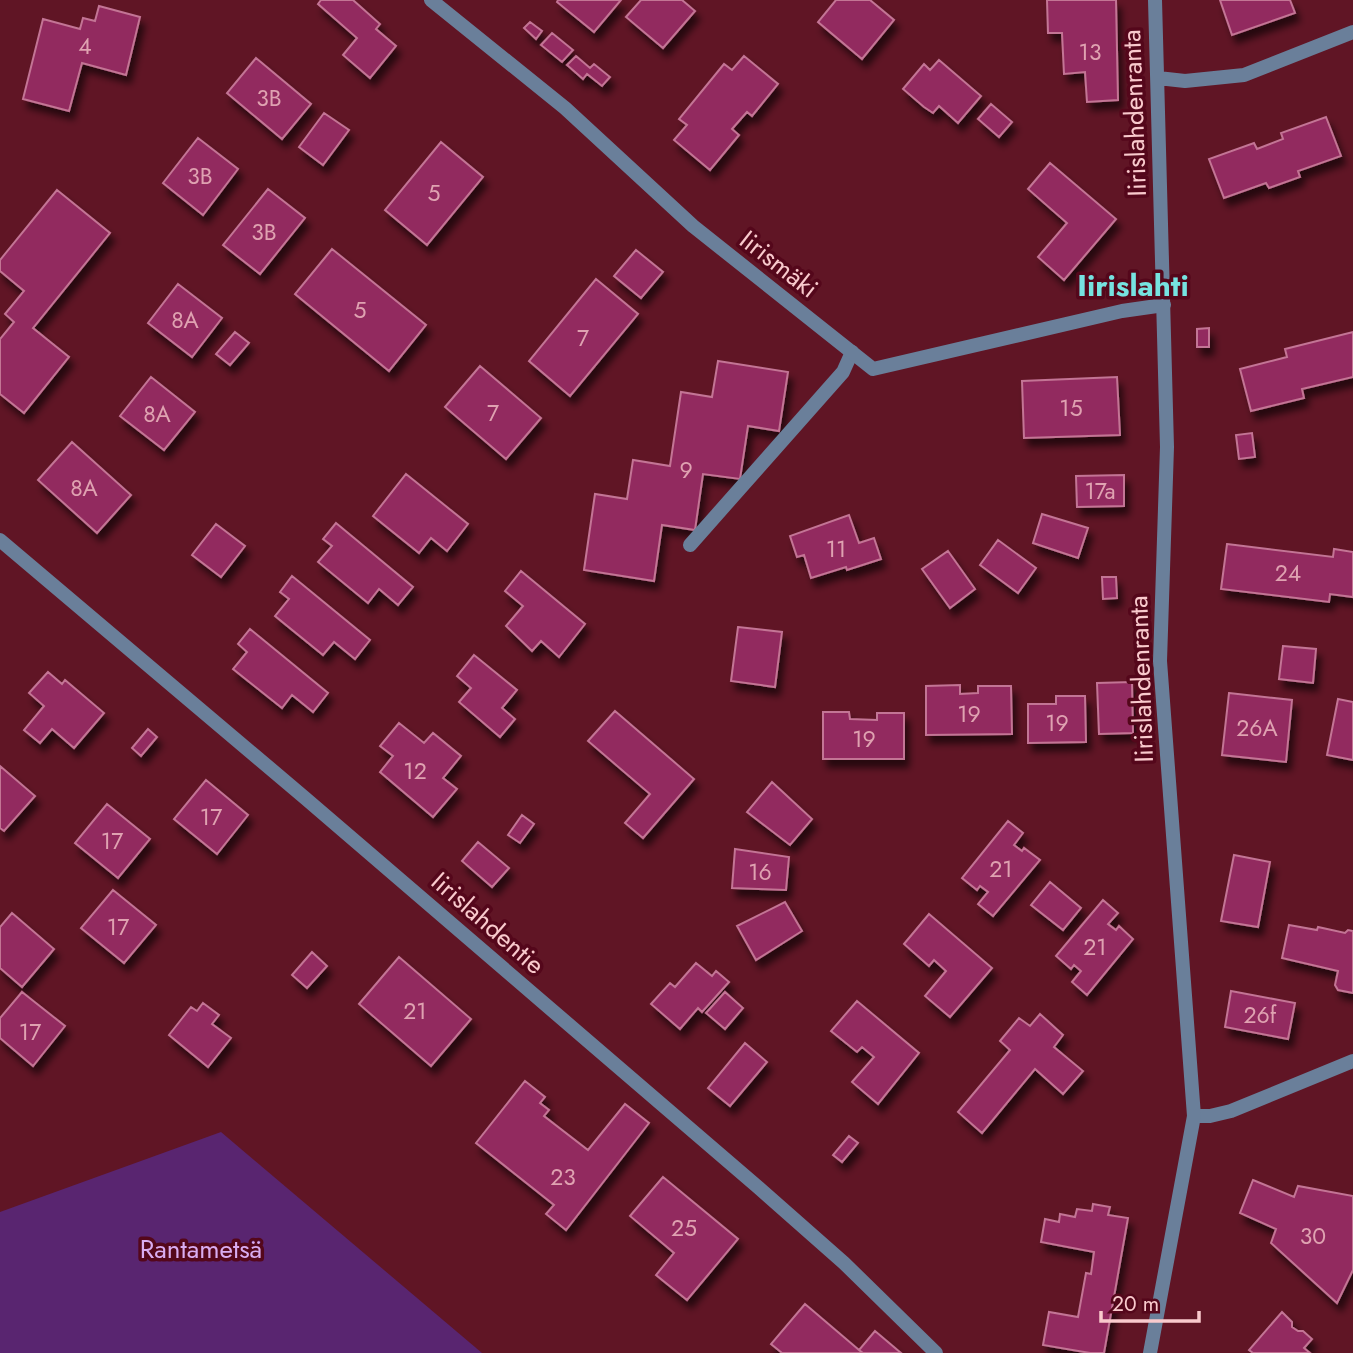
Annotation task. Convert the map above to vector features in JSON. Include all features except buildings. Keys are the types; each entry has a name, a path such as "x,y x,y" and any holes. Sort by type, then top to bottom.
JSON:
{"street":[{"name":"Iirismäki","path":"431,0 565,107 693,226 873,369 1122,311 1164,305"},
{"name":"Iirislahdenranta","path":"1150,1353 1194,1116 1160,662 1167,447 1155,0"},
{"path":"1158,78 1185,81 1244,75 1353,32"},
{"path":"690,545 843,372 852,352"},
{"name":"Iirislahdentie","path":"0,540 305,797 759,1188 844,1263 936,1353"},
{"path":"1194,1116 1210,1116 1231,1111 1353,1061"}],"green space":[{"name":"Rantametsä","path":"221,1132 482,1353 0,1353 0,1212"}],"district":[{"name":"Iirislahti","path":"1133,285"}]}
